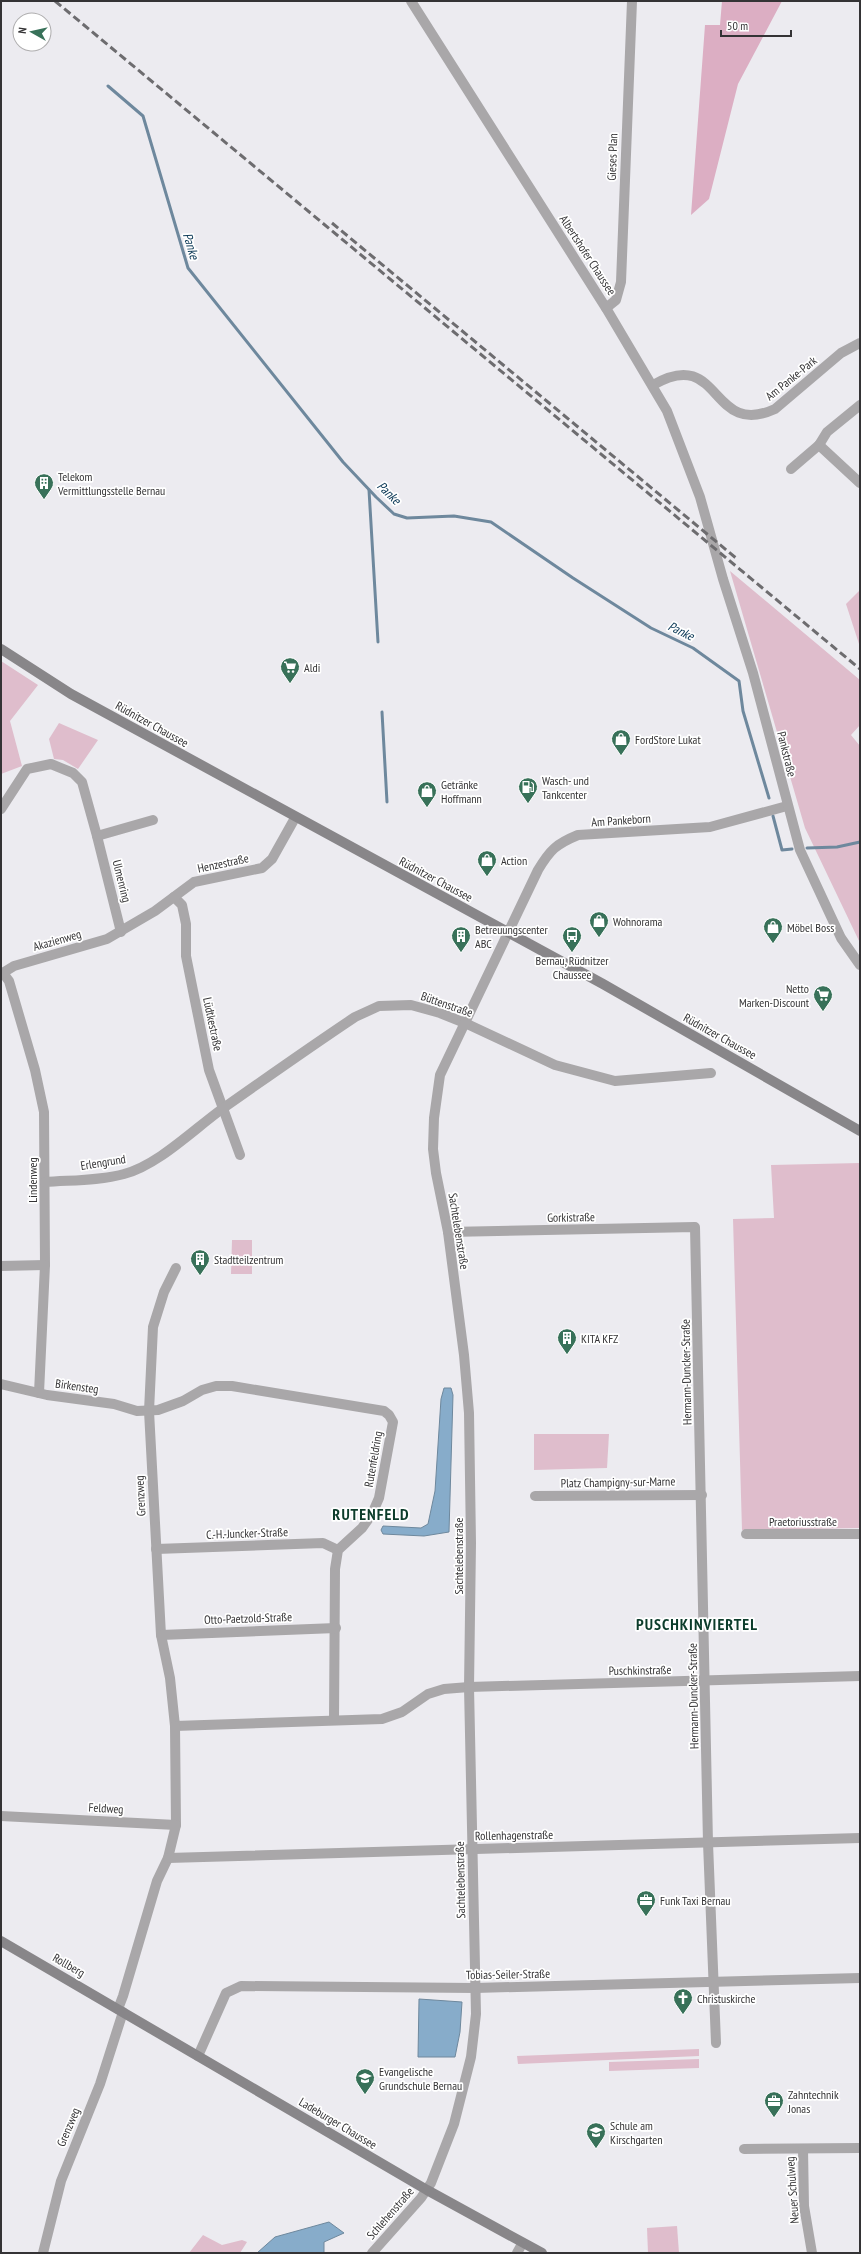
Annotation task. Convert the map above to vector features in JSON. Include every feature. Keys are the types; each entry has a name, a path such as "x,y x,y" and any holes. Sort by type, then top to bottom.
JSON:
{"main road":[{"name":"Rüdnitzer Chaussee","path":"1,649 71,694 295,818 509,933 860,1131"},
{"name":"Rollberg","path":"1,1941 120,2011"},
{"name":"Ladeburger Chaussee","path":"120,2011 427,2190 520,2248 542,2253"}],"street":[{"name":"Albertshofer Chaussee","path":"410,1 606,308 653,386 676,432 712,539"},
{"name":"Gieses Plan","path":"606,308 616,300 621,282 632,1"},
{"name":"Am Panke-Park","path":"653,386 668,377 682,374 693,376 707,384 732,410 751,415 763,415 775,409 841,353 860,343"},
{"path":"791,469 819,445 827,432 860,405"},
{"path":"819,445 860,484"},
{"name":"Pankstraße","path":"712,539 753,673 787,806 800,850 841,938 860,965"},
{"name":"Ulmenring","path":"1,809 27,769 51,764 73,773 82,782 98,836 121,932"},
{"name":"Am Pankeborn","path":"509,933 547,855 560,843 578,835 710,827 787,806"},
{"name":"Henzestraße","path":"121,932 194,882 262,868 267,864 279,848 295,818"},
{"path":"98,836 153,820"},
{"name":"Lüdtkestraße","path":"174,897 182,905 186,924 186,956 209,1070 240,1156"},
{"name":"Akazienweg","path":"2,974 14,966 107,940 121,932"},
{"name":"Sachtelebenstraße","path":"427,2190 454,2124 470,2057 476,2014 469,1687 471,1544 469,1419 464,1355 448,1232 436,1173 433,1149 434,1118 440,1075 509,933"},
{"name":"Lindenweg","path":"2,974 11,989 35,1070 44,1112 45,1265 39,1392"},
{"name":"Büttenstraße","path":"161,1155 223,1108 355,1017 379,1006 411,1005 440,1013 555,1065 615,1081 711,1073"},
{"name":"Erlengrund","path":"45,1182 123,1174 139,1168 161,1155"},
{"name":"Gorkistraße","path":"448,1232 696,1227"},
{"name":"Hermann-Duncker-Straße","path":"696,1227 708,1843 716,2043"},
{"path":"1,1266 45,1265"},
{"name":"Grenzweg","path":"176,1268 164,1292 153,1327 149,1410 161,1635 170,1678 175,1726 176,1825"},
{"name":"Birkensteg","path":"1,1384 39,1392 114,1404 137,1411 149,1410"},
{"name":"Rutenfeldring","path":"149,1410 171,1407 202,1390 216,1386 232,1386 384,1411 389,1415 393,1422 379,1498 372,1514 362,1528 338,1550"},
{"name":"Platz Champigny-sur-Marne","path":"535,1496 702,1495"},
{"name":"Praetoriusstraße","path":"746,1534 860,1534"},
{"name":"C.-H.-Juncker-Straße","path":"156,1549 323,1543 338,1550"},
{"path":"334,1720 336,1628 335,1570 338,1550"},
{"name":"Otto-Paetzold-Straße","path":"161,1635 336,1628"},
{"name":"Puschkinstraße","path":"469,1687 705,1682 860,1676"},
{"path":"175,1726 382,1719 402,1712 428,1694 444,1689 469,1687"},
{"name":"Feldweg","path":"1,1816 176,1825"},
{"path":"168,1858 176,1825"},
{"name":"Rollenhagenstraße","path":"168,1858 472,1848 860,1838"},
{"name":"Grenzweg","path":"43,2253 61,2182 100,2084 123,1996 157,1881 168,1858"},
{"name":"Tobias-Seiler-Straße","path":"198,2056 226,1993 241,1986 475,1988 860,1978"},
{"name":"Neuer Schulweg","path":"744,2150 860,2148"},
{"name":"Neuer Schulweg","path":"803,2149 804,2206 812,2253"},
{"name":"Schlehenstraße","path":"373,2253 427,2190"}],"shaded area":[{"path":"722,1 782,1 738,84 709,199 691,215 705,25 720,25"},
{"path":"730,571 860,680 860,725 851,735 860,746 860,943 805,828"},
{"path":"860,590 860,647 846,604"},
{"path":"1,661 38,685 10,721 22,766 1,774"},
{"path":"59,723 98,740 78,769 63,760 54,759 49,739"},
{"path":"860,1163 860,1528 742,1530 733,1219 774,1218 771,1165"},
{"path":"232,1240 252,1240 252,1274 231,1274"},
{"path":"534,1434 609,1434 607,1468 534,1470"},
{"path":"699,2049 699,2056 518,2064 517,2056"},
{"path":"699,2059 699,2068 609,2071 609,2062"},
{"path":"677,2226 679,2253 648,2253 647,2228"},
{"path":"203,2235 222,2245 242,2240 247,2242 240,2253 189,2253"}],"water":[{"path":"444,1388 451,1388 453,1395 449,1532 424,1536 383,1534 381,1530 383,1526 421,1528 428,1524 435,1491 441,1399"},
{"path":"419,1999 462,2002 460,2032 455,2057 418,2057"},
{"path":"329,2222 344,2233 324,2242 324,2253 257,2253 275,2237"}],"waterway":[{"name":"Panke","path":"108,86 143,116 188,268 343,462 394,514 407,518 454,516 491,522 573,578 651,628 693,648 739,681 743,711 769,798"},
{"path":"369,490 378,642"},
{"path":"382,712 387,802"},
{"name":"Panke","path":"773,816 782,850 792,849"},
{"name":"Panke","path":"807,848 837,847 860,842"}],"railway":[{"path":"55,1 860,669"},
{"path":"332,223 736,558"}],"place":[{"name":"Telekom Vermittlungsstelle Bernau","path":"44,500"},
{"name":"Aldi","path":"290,684"},
{"name":"FordStore Lukat","path":"621,756"},
{"name":"Wasch- und Tankcenter","path":"528,804"},
{"name":"Getränke Hoffmann","path":"427,808"},
{"name":"Action","path":"487,877"},
{"name":"Wohnorama","path":"599,938"},
{"name":"Möbel Boss","path":"773,944"},
{"name":"Betreuungscenter ABC","path":"461,953"},
{"name":"Bernau, Rüdnitzer Chaussee","path":"572,953"},
{"name":"Netto Marken-Discount","path":"823,1012"},
{"name":"Stadtteilzentrum","path":"200,1276"},
{"name":"KITA KFZ","path":"567,1355"},
{"name":"Funk Taxi Bernau","path":"646,1917"},
{"name":"Christuskirche","path":"683,2015"},
{"name":"Evangelische Grundschule Bernau","path":"365,2095"},
{"name":"Zahntechnik Jonas","path":"774,2118"},
{"name":"Schule am Kirschgarten","path":"596,2149"}],"district":[{"name":"RUTENFELD","path":"371,1514"},
{"name":"PUSCHKINVIERTEL","path":"697,1624"}]}
